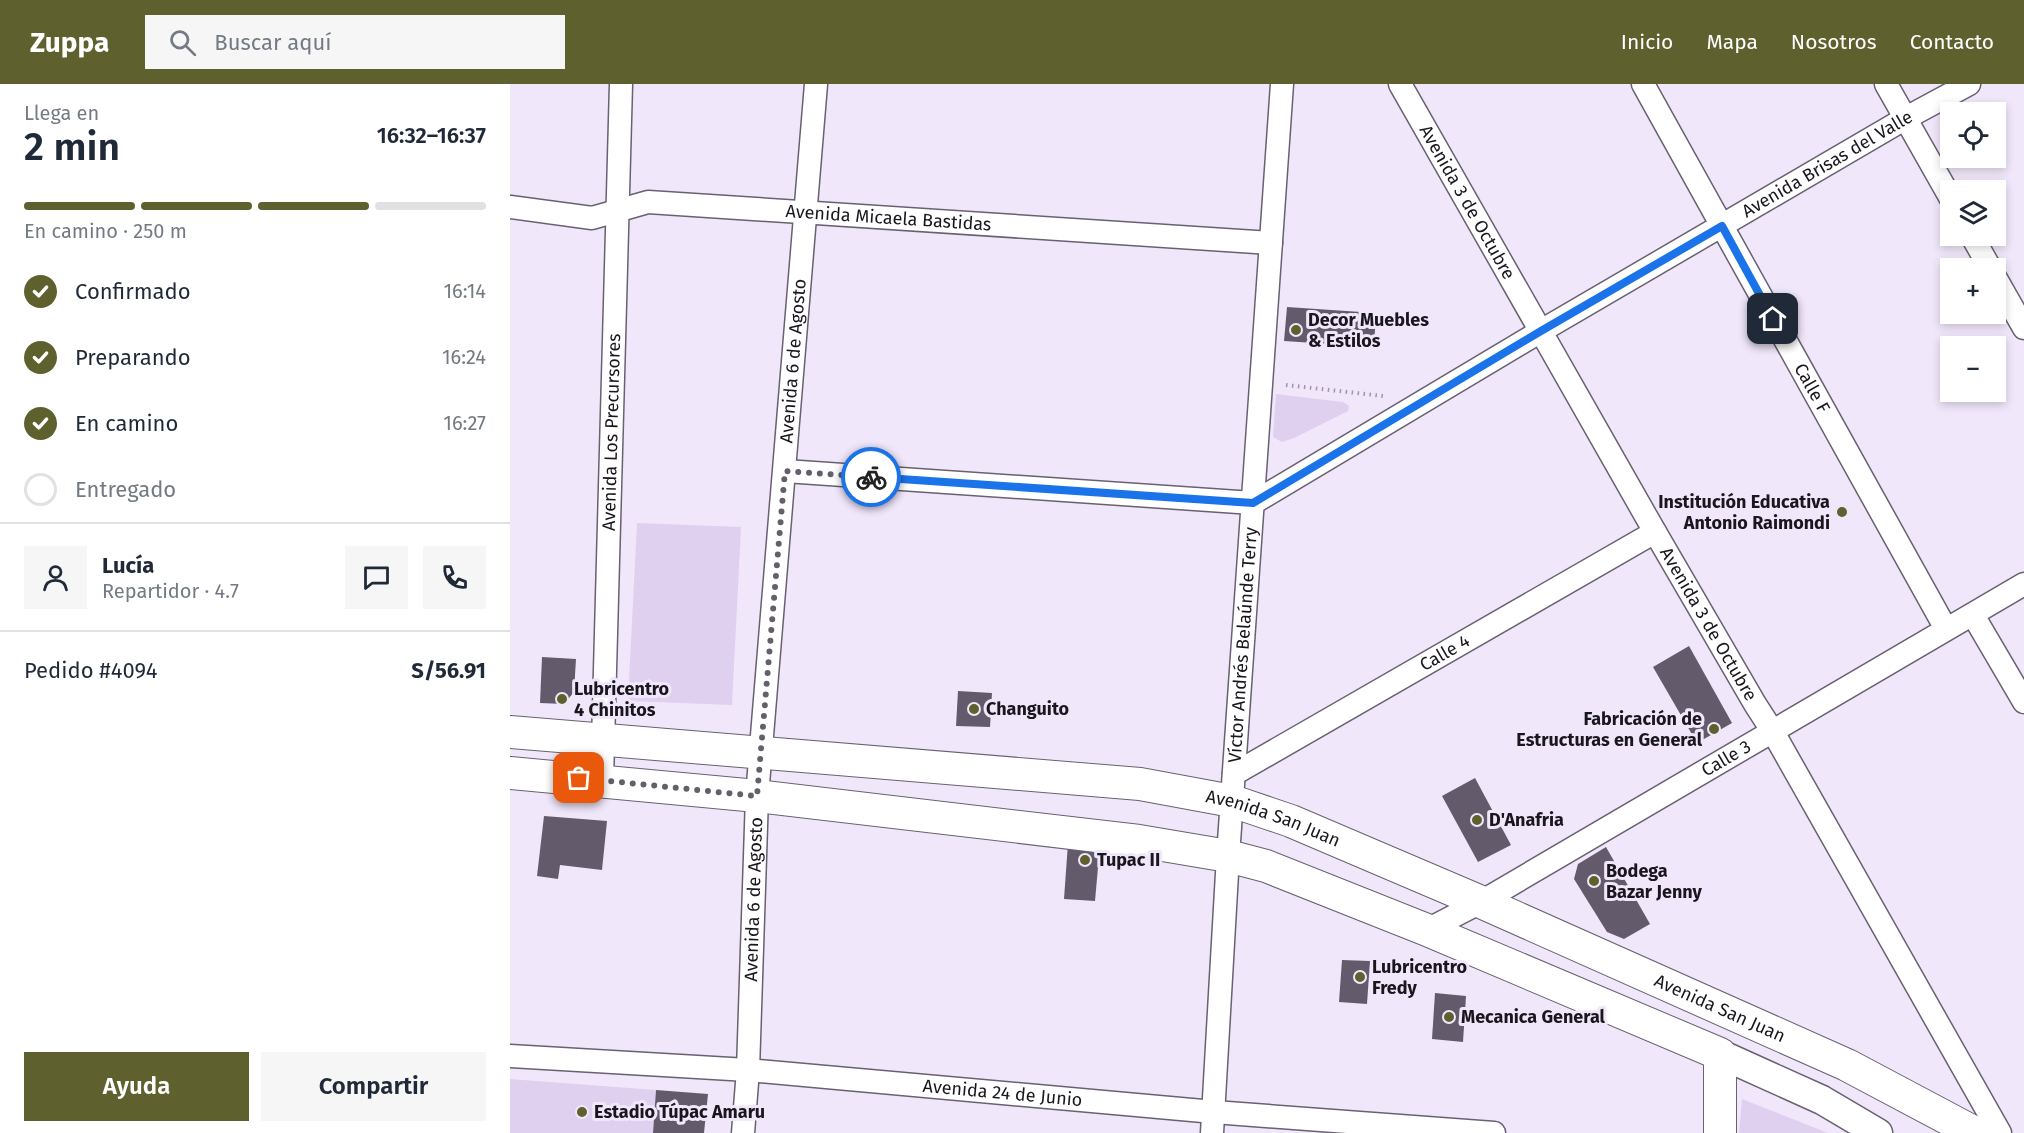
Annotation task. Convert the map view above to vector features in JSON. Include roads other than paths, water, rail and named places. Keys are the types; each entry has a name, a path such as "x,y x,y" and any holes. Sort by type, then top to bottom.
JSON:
{"main road":[{"name":"Avenida San Juan","path":"510,732 1140,784 1233,788 1291,821 1481,902 1847,1065 1975,1133"},
{"path":"510,773 757,796 1139,840 1228,856 1266,866 1427,930 1720,1054 1720,1133"}],"street":[{"name":"Avenida Los Precursores","path":"602,780 621,84"},
{"name":"Avenida 6 de Agosto","path":"743,1133 748,1070 757,796 816,84"},
{"name":"Víctor Andrés Belaúnde Terry","path":"1213,1122 1228,856 1282,84"},
{"name":"Avenida 3 de Octubre","path":"1400,84 1655,532 1773,732 2000,1133"},
{"name":"Calle F","path":"1643,84 1946,629"},
{"path":"1886,84 1941,180"},
{"name":"Avenida Brisas del Valle","path":"1253,503 1541,331 1906,118 1970,84"},
{"name":"Avenida Micaela Bastidas","path":"510,207 592,218 648,202 1271,243"},
{"path":"2006,296 2024,328"},
{"path":"785,471 1253,503"},
{"name":"Calle 4","path":"1233,788 1655,532"},
{"name":"Calle 3","path":"1427,930 1481,902 2024,584"},
{"path":"1972,615 2024,702"},
{"path":"1720,1054 1822,1100 1878,1133"},
{"name":"Avenida 24 de Junio","path":"510,1056 748,1070 1213,1122 1494,1133"}],"place":[{"name":"Decor Muebles & Estilos","path":"1296,330"},
{"name":"Institución Educativa Antonio Raimondi","path":"1842,512"},
{"name":"Lubricentro 4 Chinitos","path":"562,699"},
{"name":"Changuito","path":"974,709"},
{"name":"Fabricación de Estructuras en General","path":"1714,729"},
{"name":"D'Anafria","path":"1477,820"},
{"name":"Tupac II","path":"1085,860"},
{"name":"Bodega Bazar Jenny","path":"1594,881"},
{"name":"Lubricentro Fredy","path":"1360,977"},
{"name":"Mecanica General","path":"1449,1017"},
{"name":"Estadio Túpac Amaru","path":"582,1112"}]}
